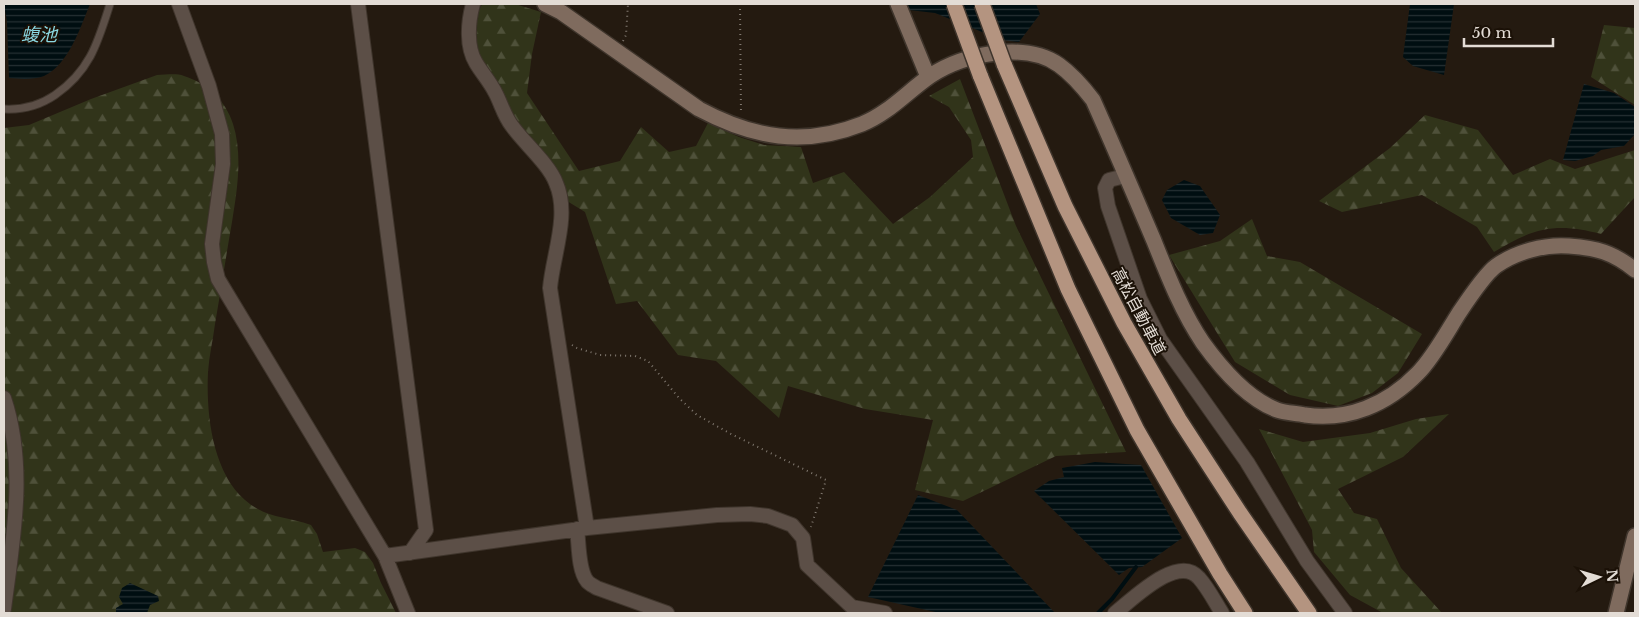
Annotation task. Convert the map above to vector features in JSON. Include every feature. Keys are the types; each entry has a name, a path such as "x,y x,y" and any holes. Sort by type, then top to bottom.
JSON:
{"highway":[{"path":"954,4 980,75 1068,289 1137,430 1182,510 1245,613"},
{"name":"高松自動車道","path":"982,4 1004,64 1065,206 1124,323 1179,419 1308,613"}],"street":[{"path":"179,4 209,86 222,134 223,164 212,244 218,279 385,556 408,613"},
{"path":"358,4 426,530 410,553"},
{"path":"473,4 469,25 470,45 475,61 492,86 511,124 556,182 560,194 562,217 550,288 582,528 580,561 583,574 587,581 597,588 667,613"},
{"path":"545,4 561,12 699,109 737,127 778,137 805,137 842,131 863,124 884,113 928,77 948,65 978,55 1032,54 1058,64 1079,81 1093,100 1182,307 1203,342 1227,374 1258,400 1278,411 1316,416 1339,416 1364,410 1388,397 1418,373 1470,297 1495,266 1517,255 1541,247 1562,245 1591,248 1615,255 1635,269"},
{"path":"898,4 928,77"},
{"path":"1125,176 1109,180 1105,188 1108,206 1140,299 1152,323 1160,338 1247,462 1307,561 1345,613"},
{"path":"4,398 12,433 17,484 14,530 4,610"},
{"path":"385,556 582,528 717,515 750,514 768,516 792,525 803,538 807,565 852,610 885,613"},
{"path":"1616,613 1635,536"},
{"path":"1115,613 1163,576 1180,570 1199,576 1222,613"}],"lane":[{"path":"4,109 27,108 37,105 47,101 70,85 79,75 92,54 102,32 110,4"}],"path":[{"path":"618,52 626,35 628,4"},
{"path":"737,127 741,114 740,4"},
{"path":"556,333 576,348 600,355 635,356 648,361 679,398 697,415 730,434 826,480 812,527 803,538"}],"green space":[{"path":"482,4 515,4 541,12 532,54 527,93 579,171 620,161 641,127 669,152 696,146 708,123 739,137 764,145 801,147 813,183 844,172 893,224 930,197 973,157 971,140 949,107 929,96 960,79 1016,226 1126,452 1056,456 963,501 915,490 933,420 865,409 788,386 779,418 716,361 678,355 637,301 616,304 585,212 567,201 516,123 477,57 475,20"},
{"path":"1604,25 1635,28 1635,105 1591,77"},
{"path":"157,75 181,75 208,88 226,108 236,136 238,148 237,186 208,372 210,423 218,458 225,474 245,500 261,511 311,525 317,534 323,552 355,548 365,552 373,563 396,613 4,613 4,128 29,125 91,99"},
{"path":"1425,115 1478,130 1513,175 1550,159 1575,169 1635,150 1635,197 1601,234 1571,228 1545,230 1521,237 1494,252 1477,227 1422,195 1342,212 1319,201 1390,148"},
{"path":"1252,219 1267,256 1300,262 1422,334 1398,373 1372,393 1338,406 1290,395 1235,362 1169,255 1220,241"},
{"path":"1449,414 1403,457 1338,489 1354,513 1377,519 1401,568 1442,613 1383,613 1350,595 1314,552 1312,530 1259,429 1303,442 1370,433 1416,419"}],"water":[{"name":"蝮池","path":"4,4 90,4 73,44 60,63 44,76 26,79 9,78 7,22"},
{"path":"907,4 1036,4 1040,14 1019,42 1002,40 935,13 909,10"},
{"path":"1410,4 1454,4 1444,75 1413,66 1403,57"},
{"path":"1584,84 1614,93 1635,107 1635,134 1624,146 1601,150 1593,156 1575,161 1563,160"},
{"path":"1184,180 1200,186 1220,215 1213,233 1200,235 1171,218 1162,200 1167,190"},
{"path":"1095,462 1141,465 1182,538 1142,567 1129,568 1119,575 1034,491 1049,481 1064,477 1062,468"},
{"path":"918,495 957,510 1055,613 940,613 868,597"},
{"path":"130,583 158,596 159,601 150,605 147,613 116,613 116,608 123,604 119,597 122,588"}],"waterway":[{"path":"1098,613 1112,599 1136,567"}]}
